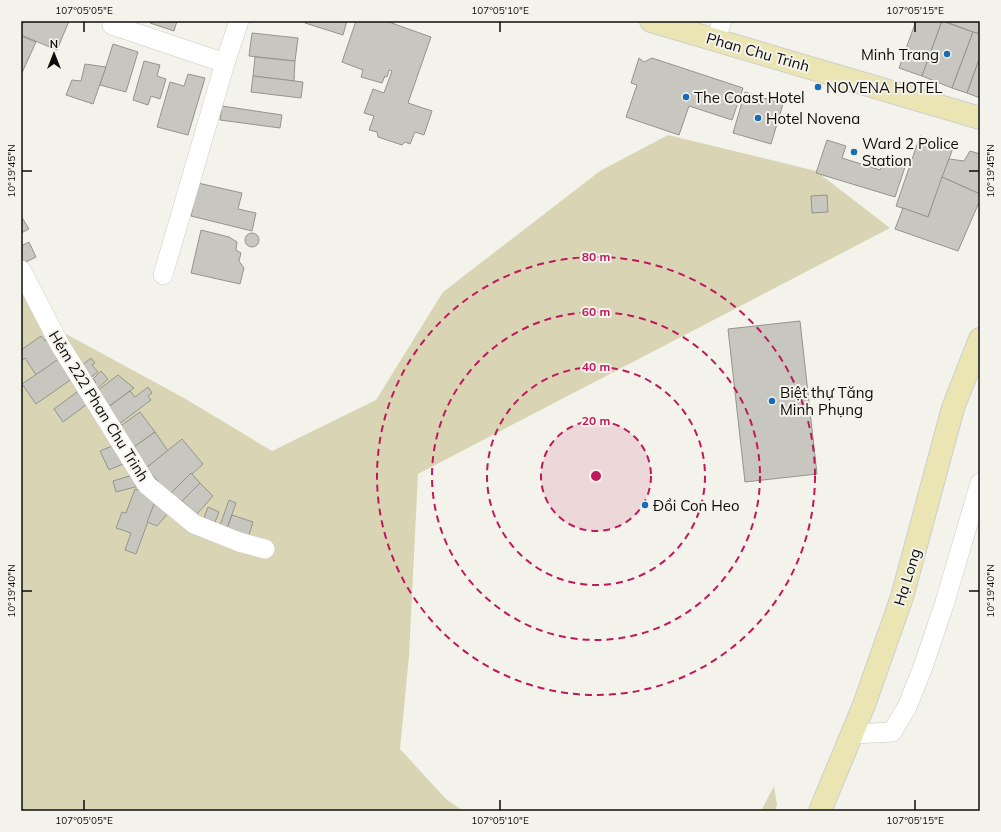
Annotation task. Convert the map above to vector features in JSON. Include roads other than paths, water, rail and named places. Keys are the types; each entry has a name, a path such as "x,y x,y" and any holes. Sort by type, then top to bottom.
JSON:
{"main road":[{"name":"Phan Chu Trinh","path":"652,21 719,30 980,118"},
{"name":"Hạ Long","path":"820,811 882,658 902,597 953,408 976,362 980,339"}],"street":[{"path":"163,275 225,63 239,21"},
{"path":"112,25 225,63"},
{"name":"Hẻm 222 Phan Chu Trinh","path":"21,270 60,345 147,485 194,524 239,542 265,549"},
{"path":"852,734 892,732 907,707 944,606 980,483"}],"place":[{"name":"Minh Trang","path":"947,54"},
{"name":"NOVENA HOTEL","path":"818,87"},
{"name":"The Coast Hotel","path":"686,97"},
{"name":"Hotel Novena","path":"758,118"},
{"name":"Ward 2 Police Station","path":"854,152"},
{"name":"Biệt thự Tăng Minh Phụng","path":"772,401"},
{"name":"Đồi Con Heo","path":"645,505"}]}
